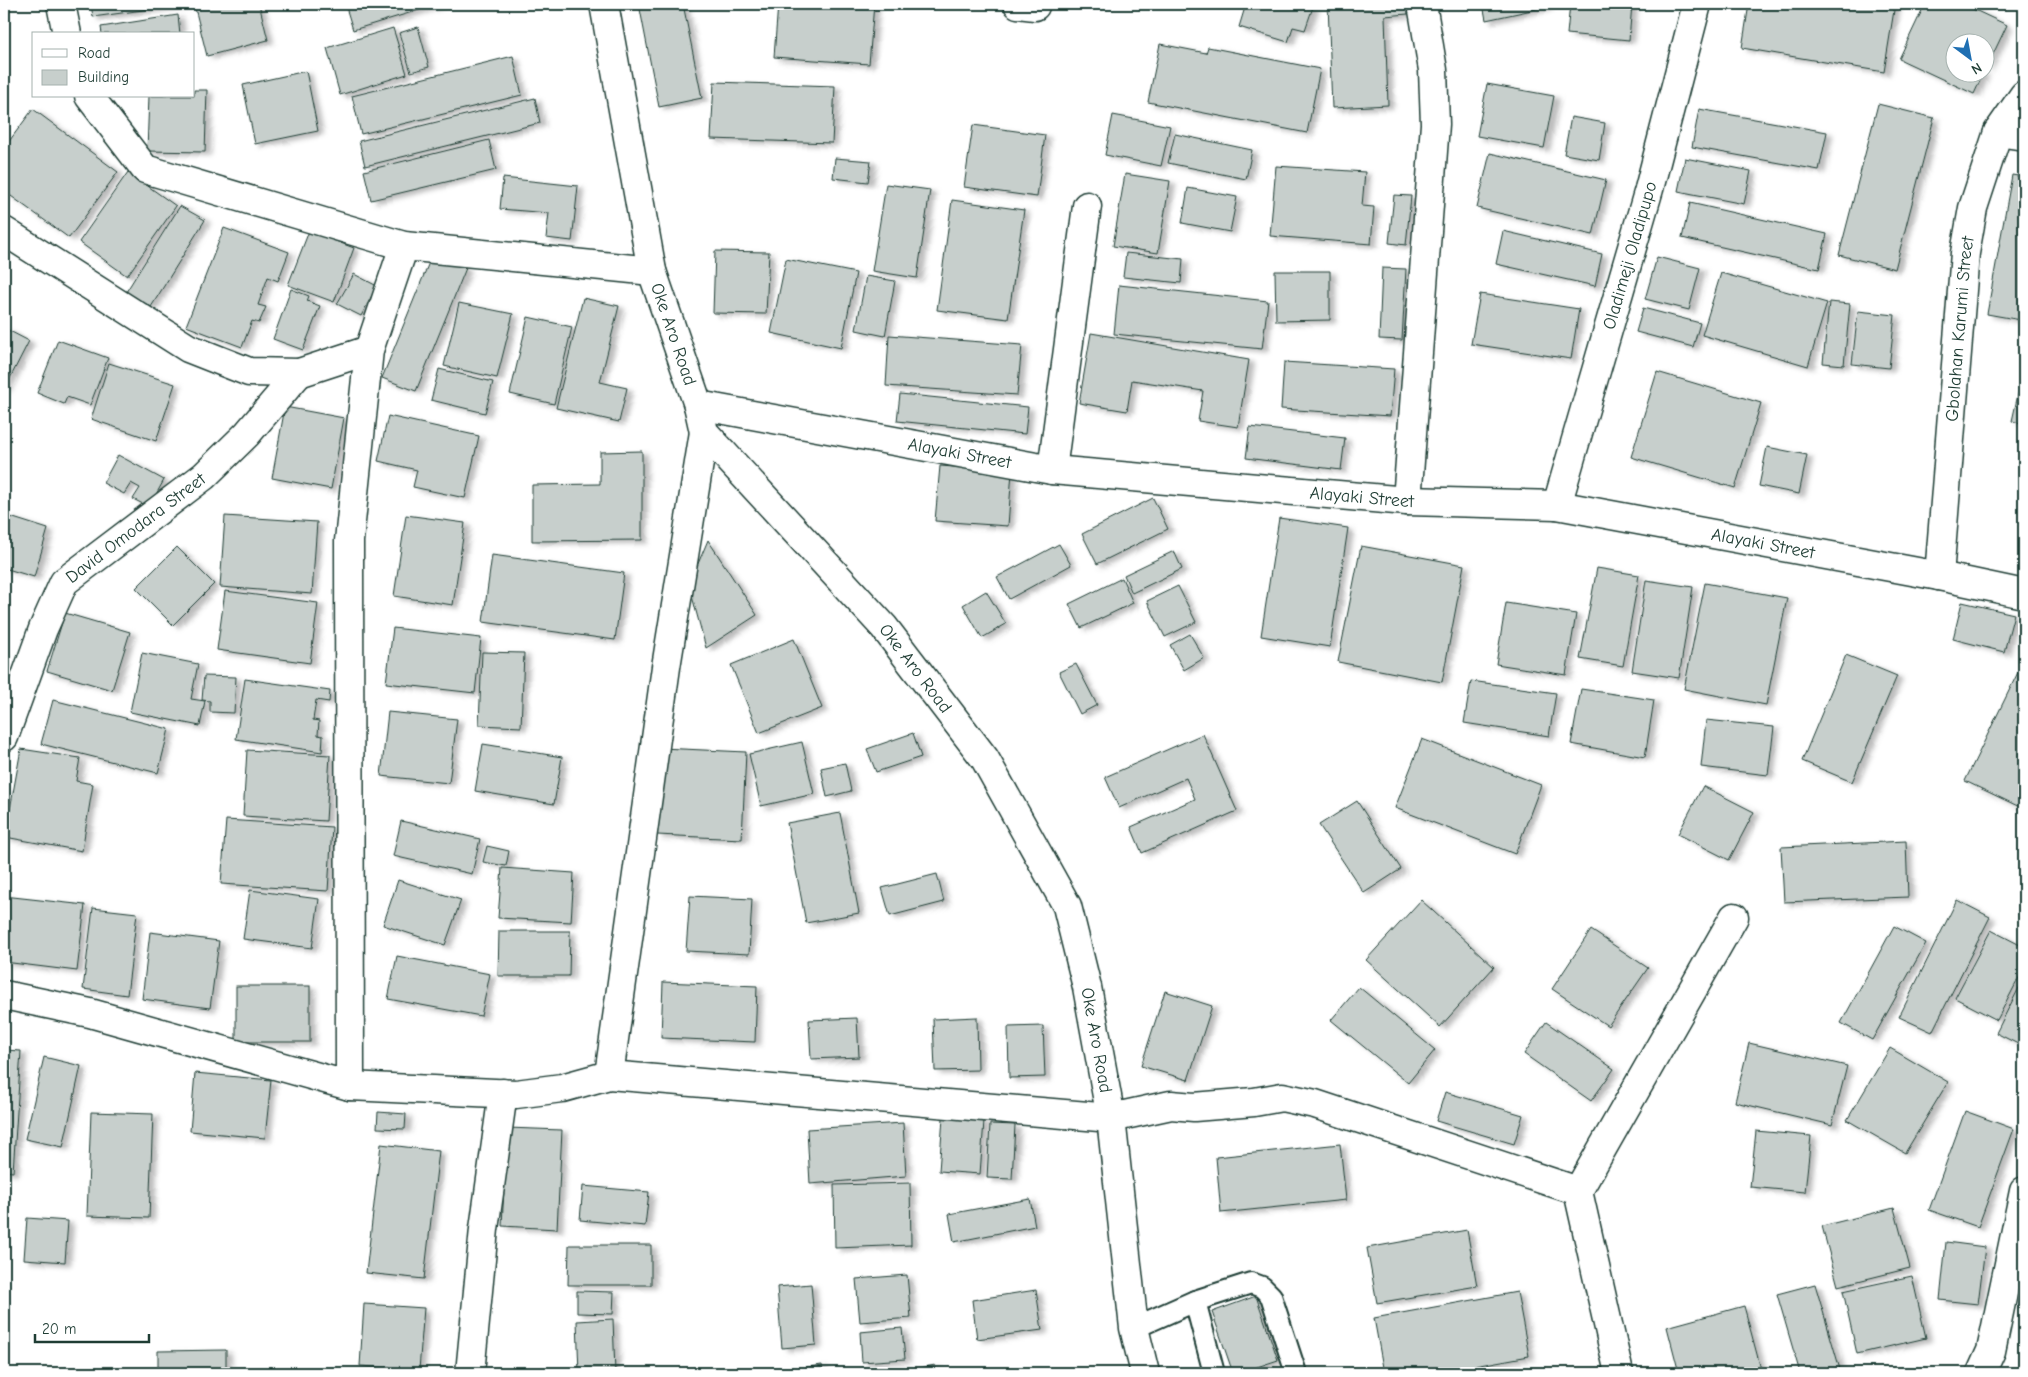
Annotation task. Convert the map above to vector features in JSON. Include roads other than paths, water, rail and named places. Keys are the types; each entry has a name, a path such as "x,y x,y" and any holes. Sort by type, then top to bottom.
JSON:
{"street":[{"path":"61,4 67,32"},
{"name":"Oke Aro Road","path":"604,4 652,271 698,404 704,432 884,627 985,759 1067,906 1087,987 1111,1118 1134,1328 1145,1373"},
{"path":"1407,501 1435,124 1433,70 1422,4"},
{"name":"Oladimeji Oladipupo","path":"1557,505 1649,189 1698,4"},
{"name":"Gbolahan Karumi Street","path":"1939,576 1965,253 1973,208 2011,134 2024,95"},
{"path":"91,98 145,169 404,246 652,271"},
{"path":"1052,470 1087,206"},
{"path":"4,231 188,348 248,372 299,373 369,350"},
{"path":"350,1086 350,541 369,350 404,246"},
{"name":"David Omodara Street","path":"4,737 43,629 64,582 204,476 247,434 299,373"},
{"name":"Alayaki Street","path":"698,404 1052,470 1407,501 1557,505 1939,576 2024,594"},
{"path":"609,1075 666,667 704,432"},
{"path":"1618,1373 1578,1190 1734,917"},
{"path":"4,995 90,1013 350,1086 516,1094 562,1088 609,1075 1111,1118 1171,1105 1194,1107 1254,1102 1282,1096 1315,1104 1578,1190"},
{"path":"470,1373 484,1229 503,1093"},
{"path":"1981,1373 1991,1351 2024,1192"}],"lane":[{"path":"1134,1328 1195,1301 1251,1283 1262,1288 1271,1296 1296,1373"},
{"path":"1195,1301 1214,1373"}]}
